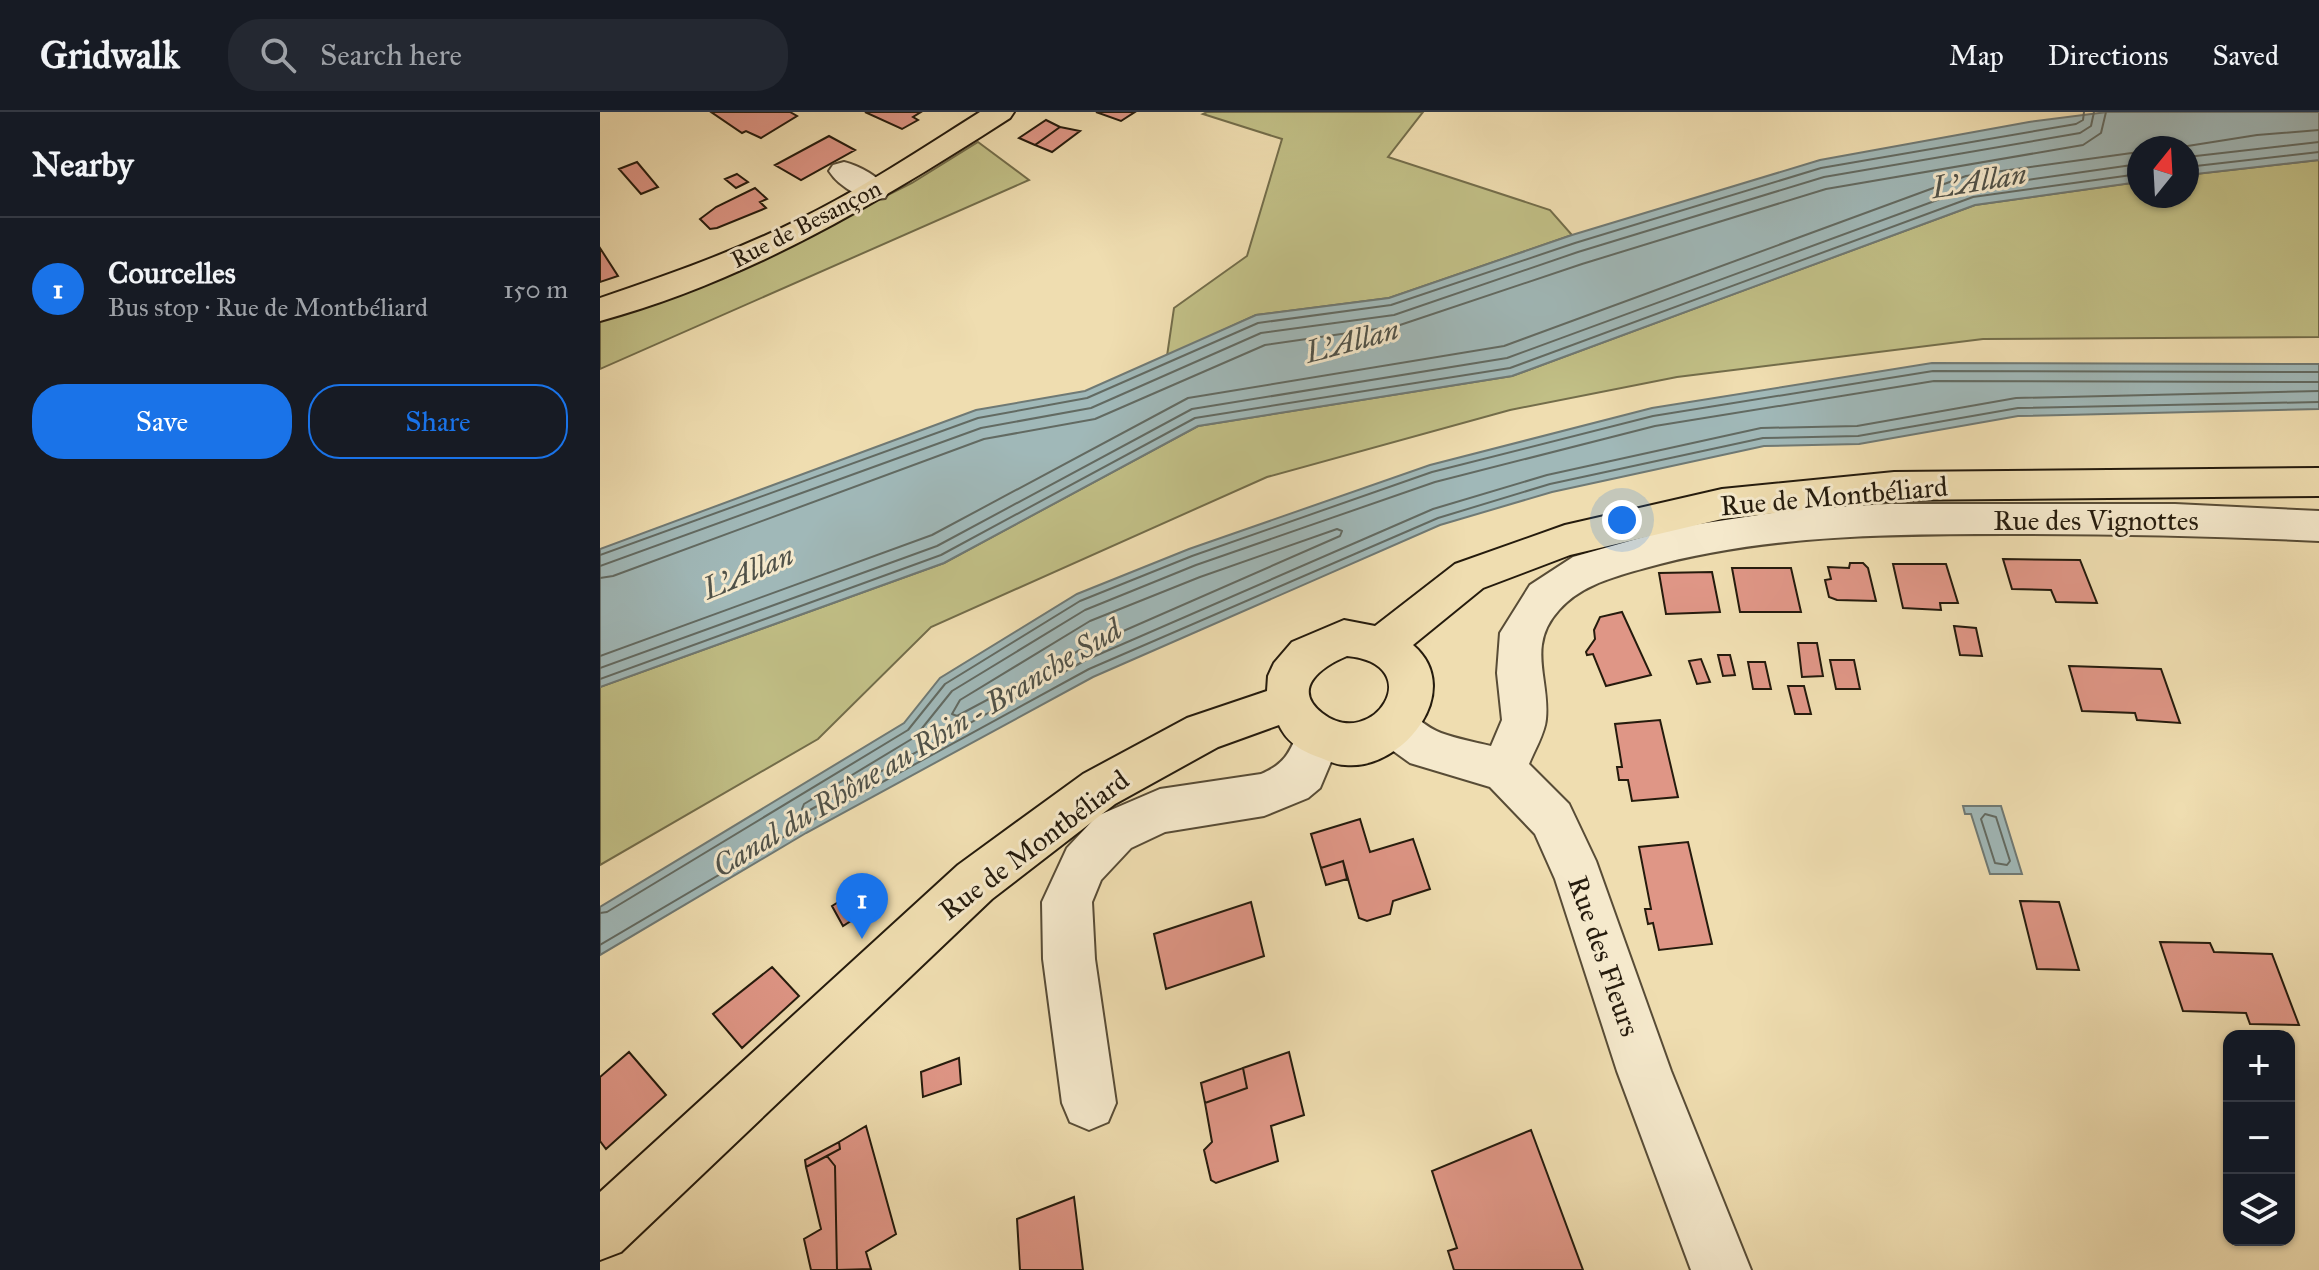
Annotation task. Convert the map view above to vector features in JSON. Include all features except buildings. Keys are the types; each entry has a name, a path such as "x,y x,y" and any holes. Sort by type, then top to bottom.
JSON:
{"main road":[{"name":"Rue de Besançon","path":"600,310 734,262 812,226 1000,112"},
{"name":"Rue de Montbéliard","path":"1383,644 1469,576 1565,541 1722,504 1894,486 2319,482"},
{"path":"1344,638 1364,638 1383,644 1399,656 1409,672 1412,691 1407,710 1394,726 1377,737 1357,744 1337,744 1303,721 1288,685 1294,668 1307,654 1324,643 1344,638"},
{"name":"Rue de Montbéliard","path":"600,1231 975,882 1099,789 1203,732 1303,721"}],"street":[{"path":"844,171 874,191"},
{"name":"Rue des Vignottes","path":"1504,770 1524,720 1519,673 1521,633 1545,597 1587,568 1679,543 1791,525 1888,519 2154,519 2319,526"},
{"path":"1089,1103 1069,959 1067,902 1084,864 1114,832 1160,811 1264,795 1292,783 1304,773 1303,721"},
{"path":"1394,726 1426,749 1504,770"},
{"name":"Rue des Fleurs","path":"1504,770 1552,819 1579,878 1644,1071 1721,1270"}],"shaded area":[{"path":"1423,112 1388,157 1550,210 1572,235 1389,298 1256,315 1167,356 1174,308 1247,256 1282,139 1203,114"},
{"path":"978,142 1029,180 600,369 600,321 735,272 912,183"},
{"path":"2319,160 2319,337 1983,339 1677,377 1510,410 1267,477 931,627 818,739 600,865 600,687 944,563 1198,426 1512,376 1975,205 2127,184 2127,208 2199,208 2199,174"}],"water":[{"name":"L'Allan","path":"2107,112 2319,112 2319,160 2199,174 2199,136 2127,136 2127,184 1975,205 1512,376 1198,426 944,563 600,687 600,549 976,410 1085,391 1256,315 1389,298 1572,235 1820,160 2029,122"},
{"name":"Canal du Rhône au Rhin - Branche Sud","path":"1932,363 2319,364 2319,409 2018,416 1859,444 1764,446 1552,492 1440,525 1093,677 806,833 600,955 600,907 904,723 940,678 1077,594 1189,549 1430,465 1652,408"},
{"path":"1963,806 2001,806 2022,874 1990,874 1971,814 1965,814"}],"place":[{"name":"Courcelles","path":"862,939"}]}
